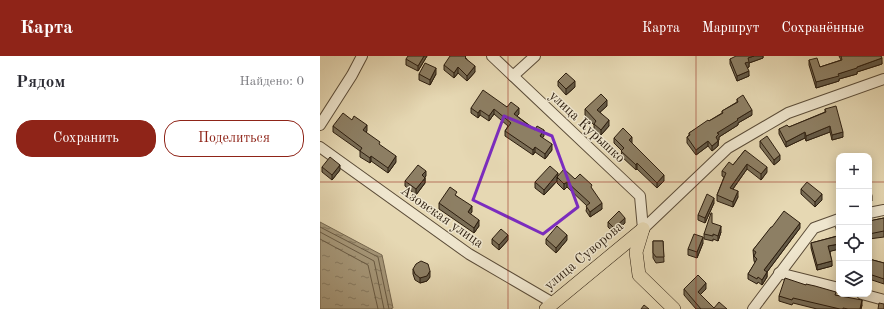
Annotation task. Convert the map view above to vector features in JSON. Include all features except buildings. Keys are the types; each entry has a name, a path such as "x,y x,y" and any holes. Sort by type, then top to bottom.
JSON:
{"main road":[{"name":"улица Суворова","path":"549,306 642,229"},
{"path":"642,229 636,252 639,275 674,309"}],"street":[{"path":"320,125 352,75 362,56"},
{"name":"улица Курышко","path":"492,56 640,196 642,229"},
{"path":"513,76 535,56"},
{"path":"642,229 728,148 788,113 884,79"},
{"name":"Азовская улица","path":"320,147 469,254 549,306"},
{"path":"872,212 884,210"},
{"path":"753,309 779,272 814,228 836,221"},
{"path":"779,272 836,287"},
{"path":"872,297 884,300"}],"highlighted area":[{"path":"504,116 552,136 578,207 543,234 473,200"}],"water":[{"path":"320,222 382,255 393,308 320,309"}]}
